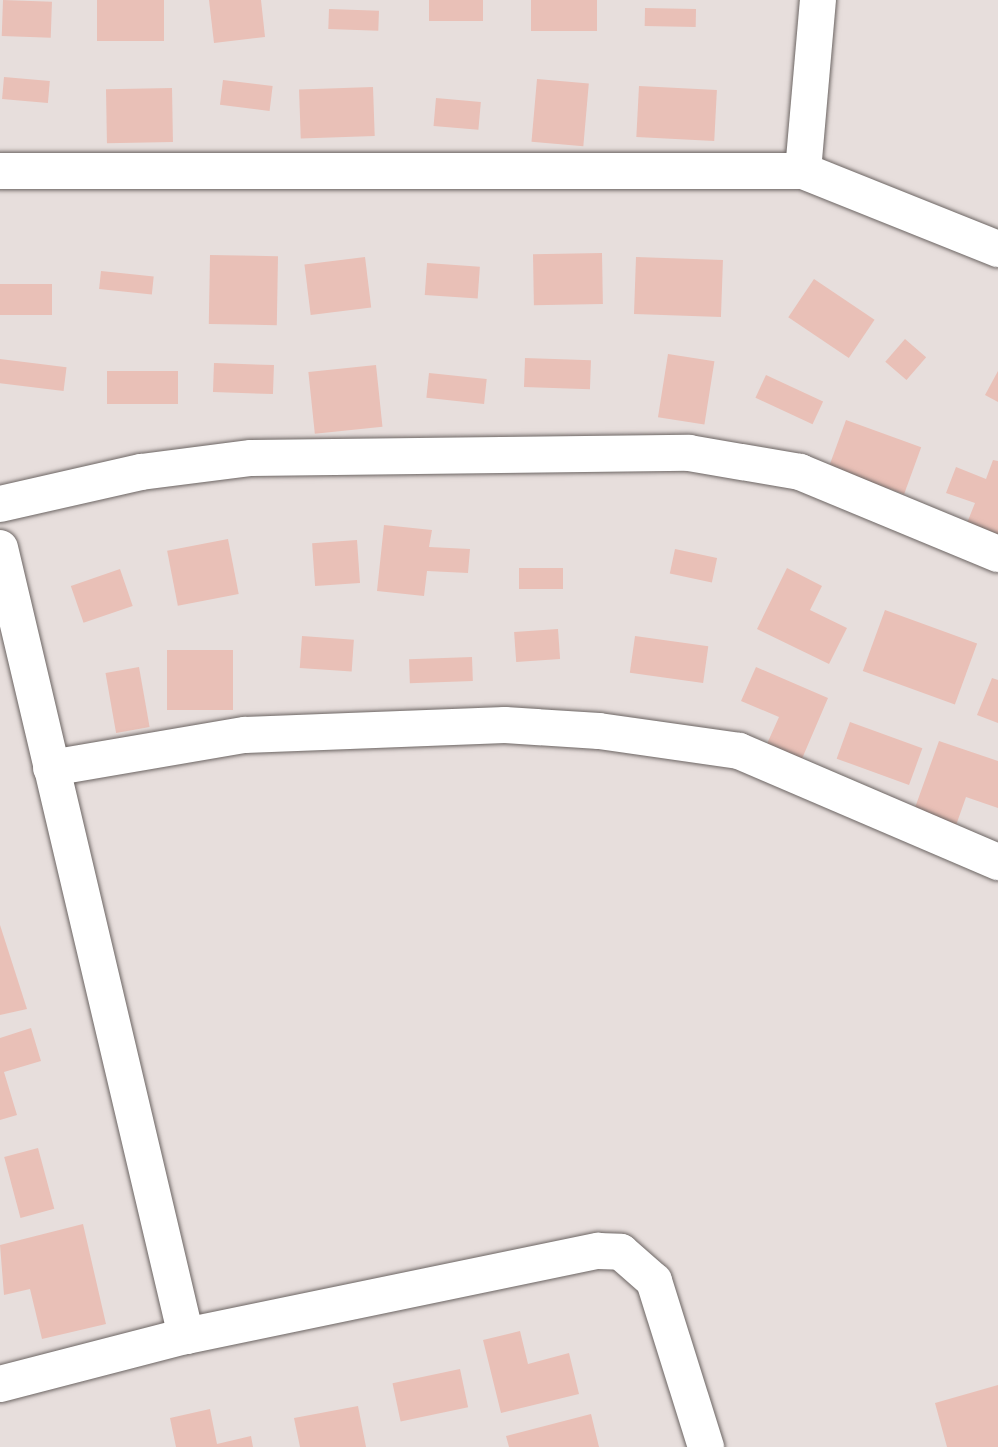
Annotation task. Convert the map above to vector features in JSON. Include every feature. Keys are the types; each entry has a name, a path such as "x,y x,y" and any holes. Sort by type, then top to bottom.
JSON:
{"street":[{"path":"803,171 818,0"},
{"path":"0,171 803,171 998,249"},
{"path":"0,504 141,472 251,458 689,453 800,472 998,554"},
{"path":"0,548 186,1336"},
{"path":"51,768 245,735 505,725 599,731 739,751 998,862"},
{"path":"0,1384 186,1336 598,1251 621,1252 654,1281 706,1447"}],"building":[{"path":"3,0 52,2 51,38 2,36"},
{"path":"97,0 164,0 164,41 97,41"},
{"path":"209,0 261,0 265,37 214,43"},
{"path":"429,0 483,0 483,21 429,21"},
{"path":"531,0 597,0 597,31 531,31"},
{"path":"645,8 696,9 696,27 645,26"},
{"path":"329,9 379,11 378,31 328,29"},
{"path":"4,77 50,81 48,103 2,99"},
{"path":"537,79 589,84 583,146 532,142"},
{"path":"223,80 273,86 270,111 220,105"},
{"path":"639,86 717,90 714,141 636,137"},
{"path":"373,87 375,136 301,139 299,90"},
{"path":"172,88 173,142 107,143 106,89"},
{"path":"436,98 481,102 478,130 434,126"},
{"path":"602,253 603,304 534,305 533,254"},
{"path":"210,255 278,256 277,325 209,324"},
{"path":"365,257 371,308 311,315 304,264"},
{"path":"636,257 723,260 721,317 634,314"},
{"path":"427,263 480,267 478,299 425,295"},
{"path":"101,271 154,277 152,294 99,289"},
{"path":"814,279 875,320 849,358 788,317"},
{"path":"0,284 52,284 52,315 0,315"},
{"path":"905,339 926,357 906,380 885,362"},
{"path":"668,354 714,361 704,425 658,417"},
{"path":"525,358 591,360 590,389 524,387"},
{"path":"0,359 67,367 64,391 0,383"},
{"path":"214,363 274,365 273,394 213,392"},
{"path":"376,365 382,427 315,434 308,372"},
{"path":"107,371 178,371 178,404 107,404"},
{"path":"998,371 998,402 985,395"},
{"path":"429,373 487,379 484,404 426,398"},
{"path":"766,375 823,402 813,424 755,398"},
{"path":"846,420 921,447 904,494 829,467"},
{"path":"993,460 998,461 998,546 963,533 975,503 946,493 956,467 986,479"},
{"path":"384,525 432,530 429,547 470,549 468,573 427,571 424,596 377,591"},
{"path":"228,539 239,594 178,606 167,551"},
{"path":"357,540 360,583 315,586 312,543"},
{"path":"675,549 717,558 712,582 670,573"},
{"path":"519,568 563,568 563,589 519,589"},
{"path":"787,568 822,586 810,610 847,628 829,664 757,629"},
{"path":"120,569 133,606 84,623 71,586"},
{"path":"885,610 977,644 955,705 863,671"},
{"path":"558,629 560,659 516,662 514,632"},
{"path":"302,636 354,640 352,672 300,668"},
{"path":"635,636 708,646 703,683 630,673"},
{"path":"167,650 233,650 233,710 167,710"},
{"path":"472,657 473,681 410,683 409,659"},
{"path":"139,667 150,727 116,733 106,673"},
{"path":"756,667 828,698 801,761 766,746 779,717 741,701"},
{"path":"992,678 998,680 998,723 977,715"},
{"path":"850,722 922,748 909,785 837,759"},
{"path":"939,741 998,761 998,808 966,797 954,831 912,816"},
{"path":"0,925 27,1009 0,1015"},
{"path":"31,1028 41,1061 4,1072 17,1115 0,1120 0,1038"},
{"path":"38,1148 54,1209 20,1218 4,1157"},
{"path":"83,1224 106,1324 42,1339 30,1289 4,1295 0,1245"},
{"path":"520,1331 528,1364 569,1353 579,1394 501,1413 483,1340"},
{"path":"460,1369 468,1407 401,1421 393,1383"},
{"path":"998,1385 998,1447 947,1447 935,1403"},
{"path":"358,1406 366,1447 300,1447 294,1418"},
{"path":"210,1409 217,1444 251,1436 253,1447 176,1447 170,1418"},
{"path":"591,1414 599,1447 509,1447 506,1436"}]}
